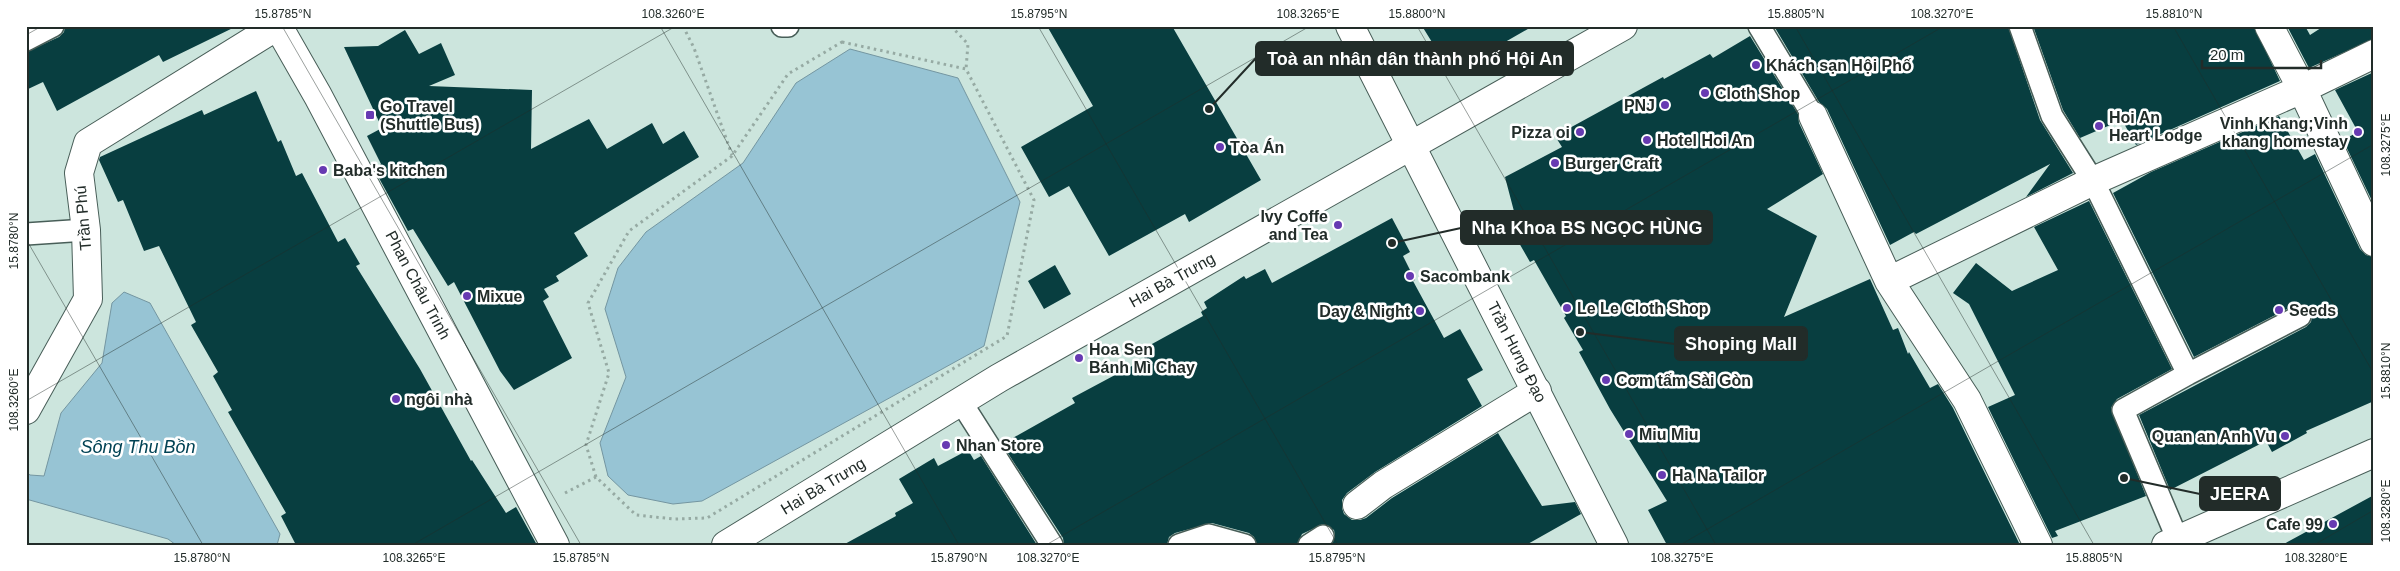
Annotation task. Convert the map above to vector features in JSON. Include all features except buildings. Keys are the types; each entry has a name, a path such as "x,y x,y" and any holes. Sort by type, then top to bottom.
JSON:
{"street":[{"name":"Trần Phú","path":"26,410 88,299 86,230 79,173 88,143 278,26"},
{"name":"Phan Châu Trinh","path":"278,26 318,96 555,545"},
{"name":"Trần Hưng Đạo","path":"1350,26 1409,146 1537,391 1614,545"},
{"name":"Hai Bà Trưng","path":"726,545 961,402 1409,146 1624,26"},
{"path":"2269,26 2302,89 2374,242"},
{"path":"1889,281 2093,181 2302,89 2374,54"},
{"path":"1813,116 1889,281 1967,400 2038,545"},
{"path":"1356,505 1383,485 1537,391"},
{"path":"2175,543 2374,454"}],"lane":[{"path":"26,40 53,26"},
{"path":"782,26 788,26"},
{"path":"1759,26 1813,116"},
{"path":"2020,26 2052,116 2093,181 2188,374"},
{"path":"26,234 86,230"},
{"path":"2175,543 2123,410 2300,316"},
{"path":"961,402 1052,545"},
{"path":"1180,545 1209,535 1245,545"}],"path":[{"path":"683,26 694,48 732,156"},
{"path":"951,26 968,44 966,69 1034,200 1007,336 707,518 674,519 636,514 596,477 586,445 609,373 588,303 629,231 732,156 788,74 842,42 966,69"}],"water":[{"path":"850,49 958,78 1020,202 984,346 702,501 673,504 628,495 608,476 600,443 626,377 605,309 618,268 646,232 743,163 796,83"},
{"name":"Sông Thu Bồn","path":"124,292 150,303 280,534 277,545 176,545 168,539 26,499 26,472 30,475 44,476 61,413 102,363 112,303"}],"place":[{"name":"Khách sạn Hội Phố","path":"1756,65"},
{"name":"Cloth Shop","path":"1705,93"},
{"name":"PNJ","path":"1665,105"},
{"name":"Toà an nhân dân thành phố Hội An","path":"1209,109"},
{"name":"Go Travel (Shuttle Bus)","path":"370,115"},
{"name":"Hoi An Heart Lodge","path":"2099,126"},
{"name":"Pizza oi","path":"1580,132"},
{"name":"Vinh Khang;Vinh khang homestay","path":"2358,132"},
{"name":"Hotel Hoi An","path":"1647,140"},
{"name":"Tòa Án","path":"1220,147"},
{"name":"Burger Craft","path":"1555,163"},
{"name":"Baba's kitchen","path":"323,170"},
{"name":"Ivy Coffe and Tea","path":"1338,225"},
{"name":"Nha Khoa BS NGỌC HÙNG","path":"1392,243"},
{"name":"Sacombank","path":"1410,276"},
{"name":"Mixue","path":"467,296"},
{"name":"Le Le Cloth Shop","path":"1567,308"},
{"name":"Seeds","path":"2279,310"},
{"name":"Day & Night","path":"1420,311"},
{"name":"Shoping Mall","path":"1580,332"},
{"name":"Hoa Sen Bánh Mì Chay","path":"1079,358"},
{"name":"Cơm tấm Sài Gòn","path":"1606,380"},
{"name":"ngôi nhà","path":"396,399"},
{"name":"Miu Miu","path":"1629,434"},
{"name":"Quan an Anh Vu","path":"2285,436"},
{"name":"Nhan Store","path":"946,445"},
{"name":"Ha Na Tailor","path":"1662,475"},
{"name":"JEERA","path":"2124,478"},
{"name":"Cafe 99","path":"2333,524"}]}
